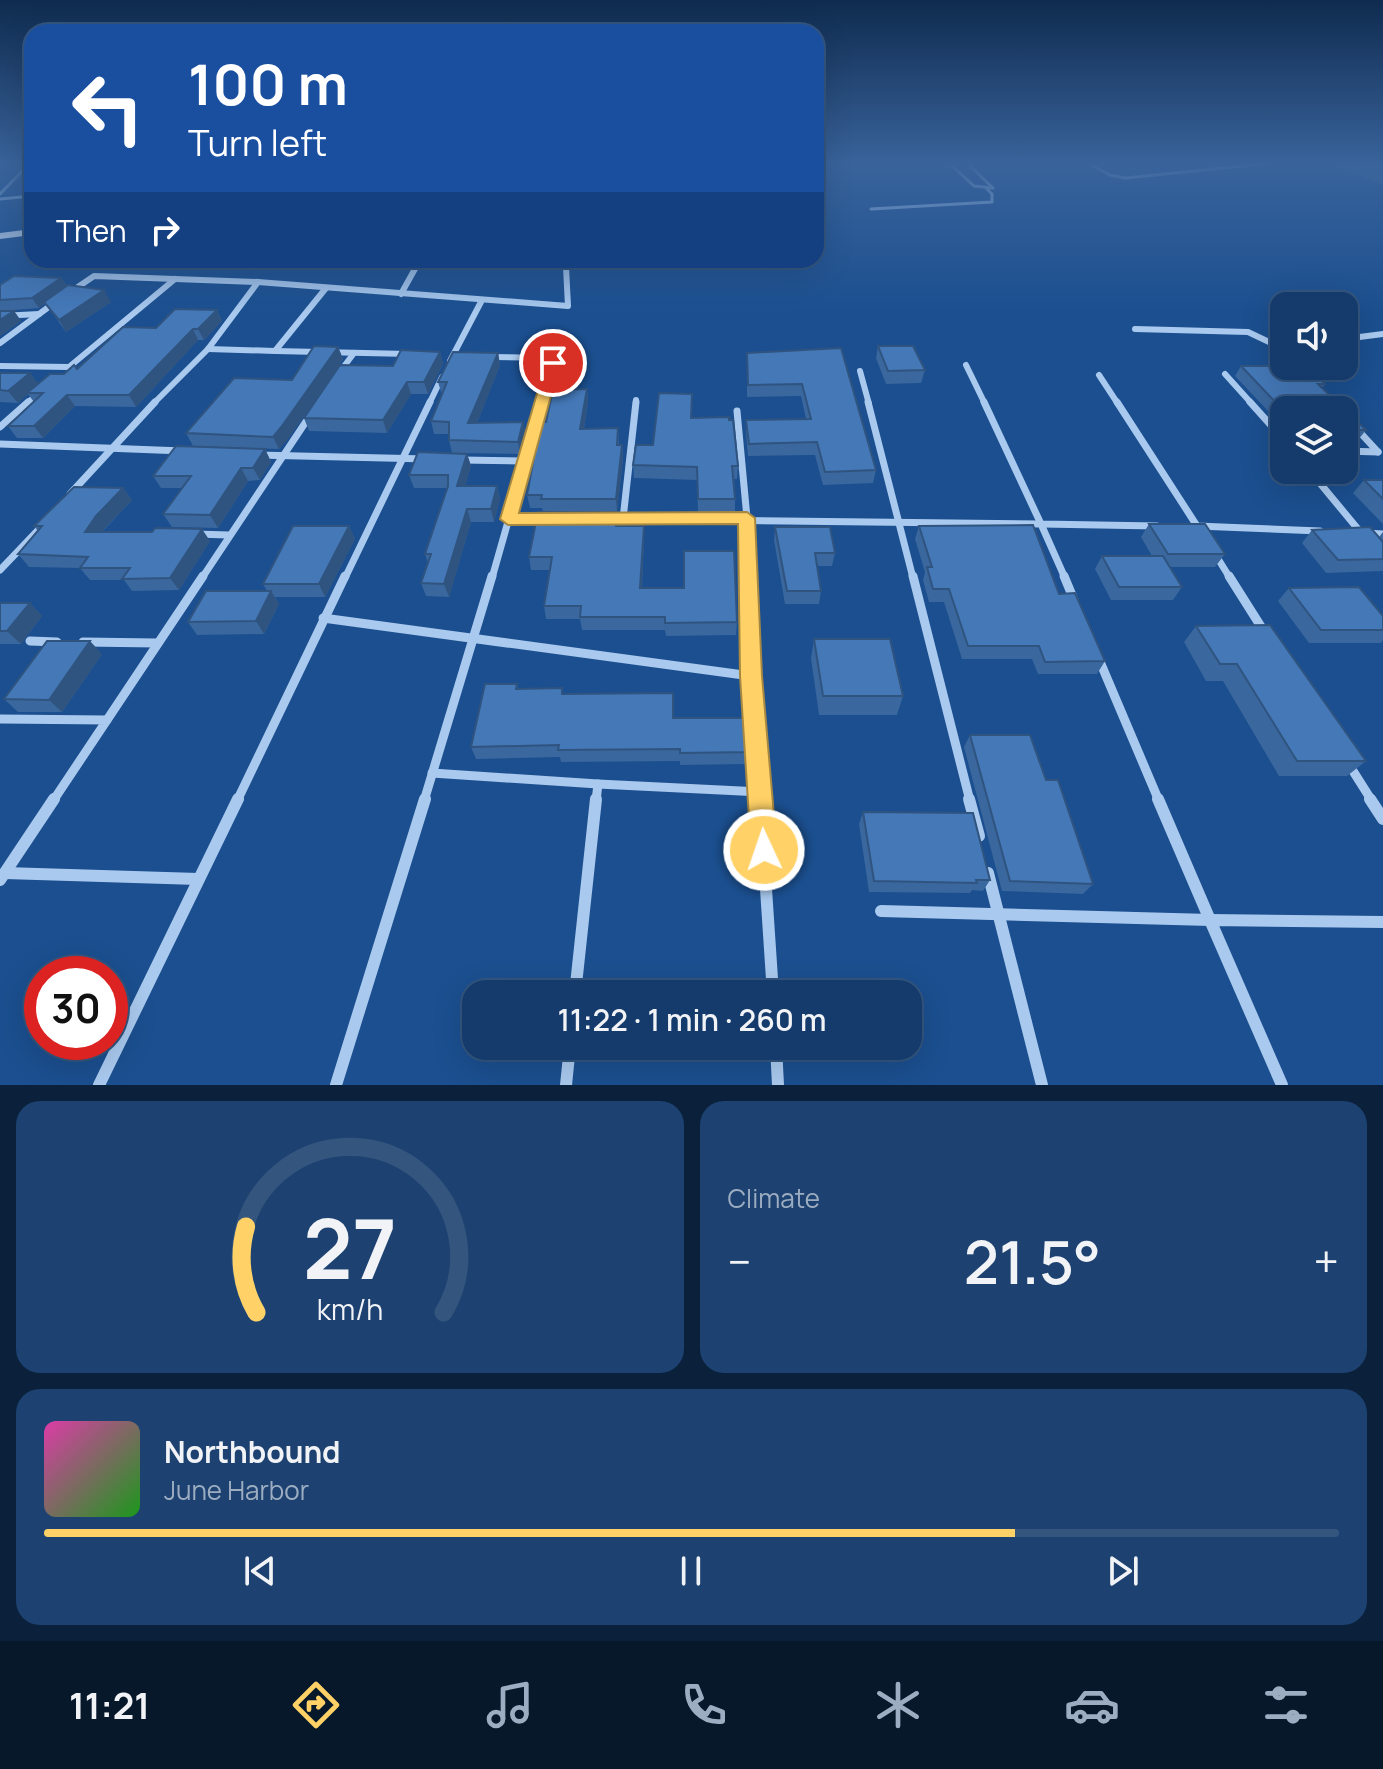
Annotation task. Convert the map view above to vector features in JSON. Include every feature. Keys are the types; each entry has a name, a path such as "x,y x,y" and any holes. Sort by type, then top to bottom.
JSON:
{"main road":[{"path":"0,236 24,233"},
{"path":"0,245 24,243"}],"street":[{"path":"401,294 416,268"},
{"path":"0,343 94,276 258,282 568,306 566,268"},
{"path":"58,377 176,278"},
{"path":"64,501 110,448 208,349 258,282"},
{"path":"275,351 326,288"},
{"path":"99,1085 323,618 482,300"},
{"path":"0,316 39,314"},
{"path":"1135,329 1248,332 1270,342"},
{"path":"1358,337 1383,334"},
{"path":"208,349 424,355"},
{"path":"336,378 354,353"},
{"path":"439,355 467,356"},
{"path":"336,1085 475,638 555,357 482,356"},
{"path":"966,365 1079,612"},
{"path":"0,366 69,367"},
{"path":"860,371 983,853"},
{"path":"1225,374 1270,424"},
{"path":"1099,375 1273,646"},
{"path":"0,427 46,387"},
{"path":"623,519 636,400"},
{"path":"2,877 318,404"},
{"path":"737,411 747,518 751,676 772,980"},
{"path":"1358,430 1378,452 1358,451"},
{"path":"0,444 189,452"},
{"path":"251,454 432,459"},
{"path":"447,459 524,461"},
{"path":"1321,484 1369,542"},
{"path":"594,519 747,518 1166,526"},
{"path":"508,519 566,519"},
{"path":"0,570 47,520"},
{"path":"1182,526 1331,532"},
{"path":"1346,532 1383,534"},
{"path":"184,534 229,535"},
{"path":"323,618 751,676"},
{"path":"30,641 62,642"},
{"path":"78,642 157,643"},
{"path":"1091,642 1282,1085"},
{"path":"0,719 107,720"},
{"path":"1341,752 1383,819"},
{"path":"432,773 761,792"},
{"path":"577,980 598,784"},
{"path":"987,868 1042,1085"},
{"path":"2,877 198,879"},
{"path":"881,911 1383,922"},
{"path":"566,1085 569,1060"},
{"path":"777,1060 778,1085"}],"building":[{"path":"14,276 61,278 32,298 0,300 0,285"},
{"path":"68,285 104,290 59,320 44,302"},
{"path":"175,309 217,310 198,329 193,329 129,395 67,395 34,426 8,426 43,393 27,393 50,374 64,374 74,365 77,369 123,327 156,328"},
{"path":"0,311 14,311 0,320"},
{"path":"314,346 338,347 273,437 186,433 234,378 292,380"},
{"path":"878,346 913,346 925,370 888,371"},
{"path":"841,348 876,470 825,472 817,442 749,444 746,420 811,419 802,384 748,385 747,353"},
{"path":"401,350 440,352 424,382 407,382 383,420 304,418 340,365 393,366"},
{"path":"453,352 498,353 468,423 523,422 518,442 449,440 449,422 431,421 447,382 438,382"},
{"path":"1241,366 1270,366 1270,380 1321,380 1325,384 1318,384 1331,396 1270,396"},
{"path":"0,373 30,373 8,391 0,390"},
{"path":"587,389 580,429 618,428 617,445 622,445 616,499 541,499 542,495 527,495 537,441 531,441 537,422 546,422 553,390"},
{"path":"659,393 692,394 691,418 729,417 733,420 738,466 732,466 735,499 698,499 697,467 633,465 636,445 653,445"},
{"path":"176,446 265,449 253,468 241,468 210,515 163,514 191,476 153,476"},
{"path":"418,452 467,454 457,486 497,486 491,509 467,509 444,584 421,583 431,554 425,554 448,486 448,475 409,475"},
{"path":"1364,480 1383,480 1383,499"},
{"path":"74,487 123,488 85,532 202,529 170,578 122,579 130,568 80,568 88,557 18,554 42,526 34,526"},
{"path":"538,512 616,512 616,526 644,526 640,588 684,588 684,551 734,551 737,622 665,623 665,617 580,617 581,606 544,606 552,557 529,557"},
{"path":"1149,524 1205,524 1225,554 1168,554"},
{"path":"1033,525 1059,594 1075,593 1105,661 1045,662 1039,646 968,646 949,589 933,589 927,567 932,567 919,526"},
{"path":"293,526 349,526 319,584 263,584"},
{"path":"775,527 830,527 835,553 815,553 821,591 787,591"},
{"path":"1370,527 1383,542 1383,559 1338,560 1312,530"},
{"path":"1102,556 1163,556 1182,587 1119,587"},
{"path":"1359,587 1383,616 1383,630 1321,630 1289,588"},
{"path":"206,591 271,591 256,621 188,622"},
{"path":"0,603 30,603 7,631 0,631"},
{"path":"1270,625 1366,761 1297,761 1237,664 1220,664 1196,626"},
{"path":"814,639 890,639 903,696 823,696"},
{"path":"47,641 90,641 49,700 4,699"},
{"path":"485,684 517,684 516,689 562,688 562,694 673,693 673,718 749,718 751,752 558,750 559,745 471,747"},
{"path":"970,735 1030,735 1046,780 1058,780 1093,884 1010,881"},
{"path":"863,812 973,813 990,880 976,880 977,883 874,881"}],"route":[{"path":"553,363 508,519 747,518 751,676 764,850"}]}
